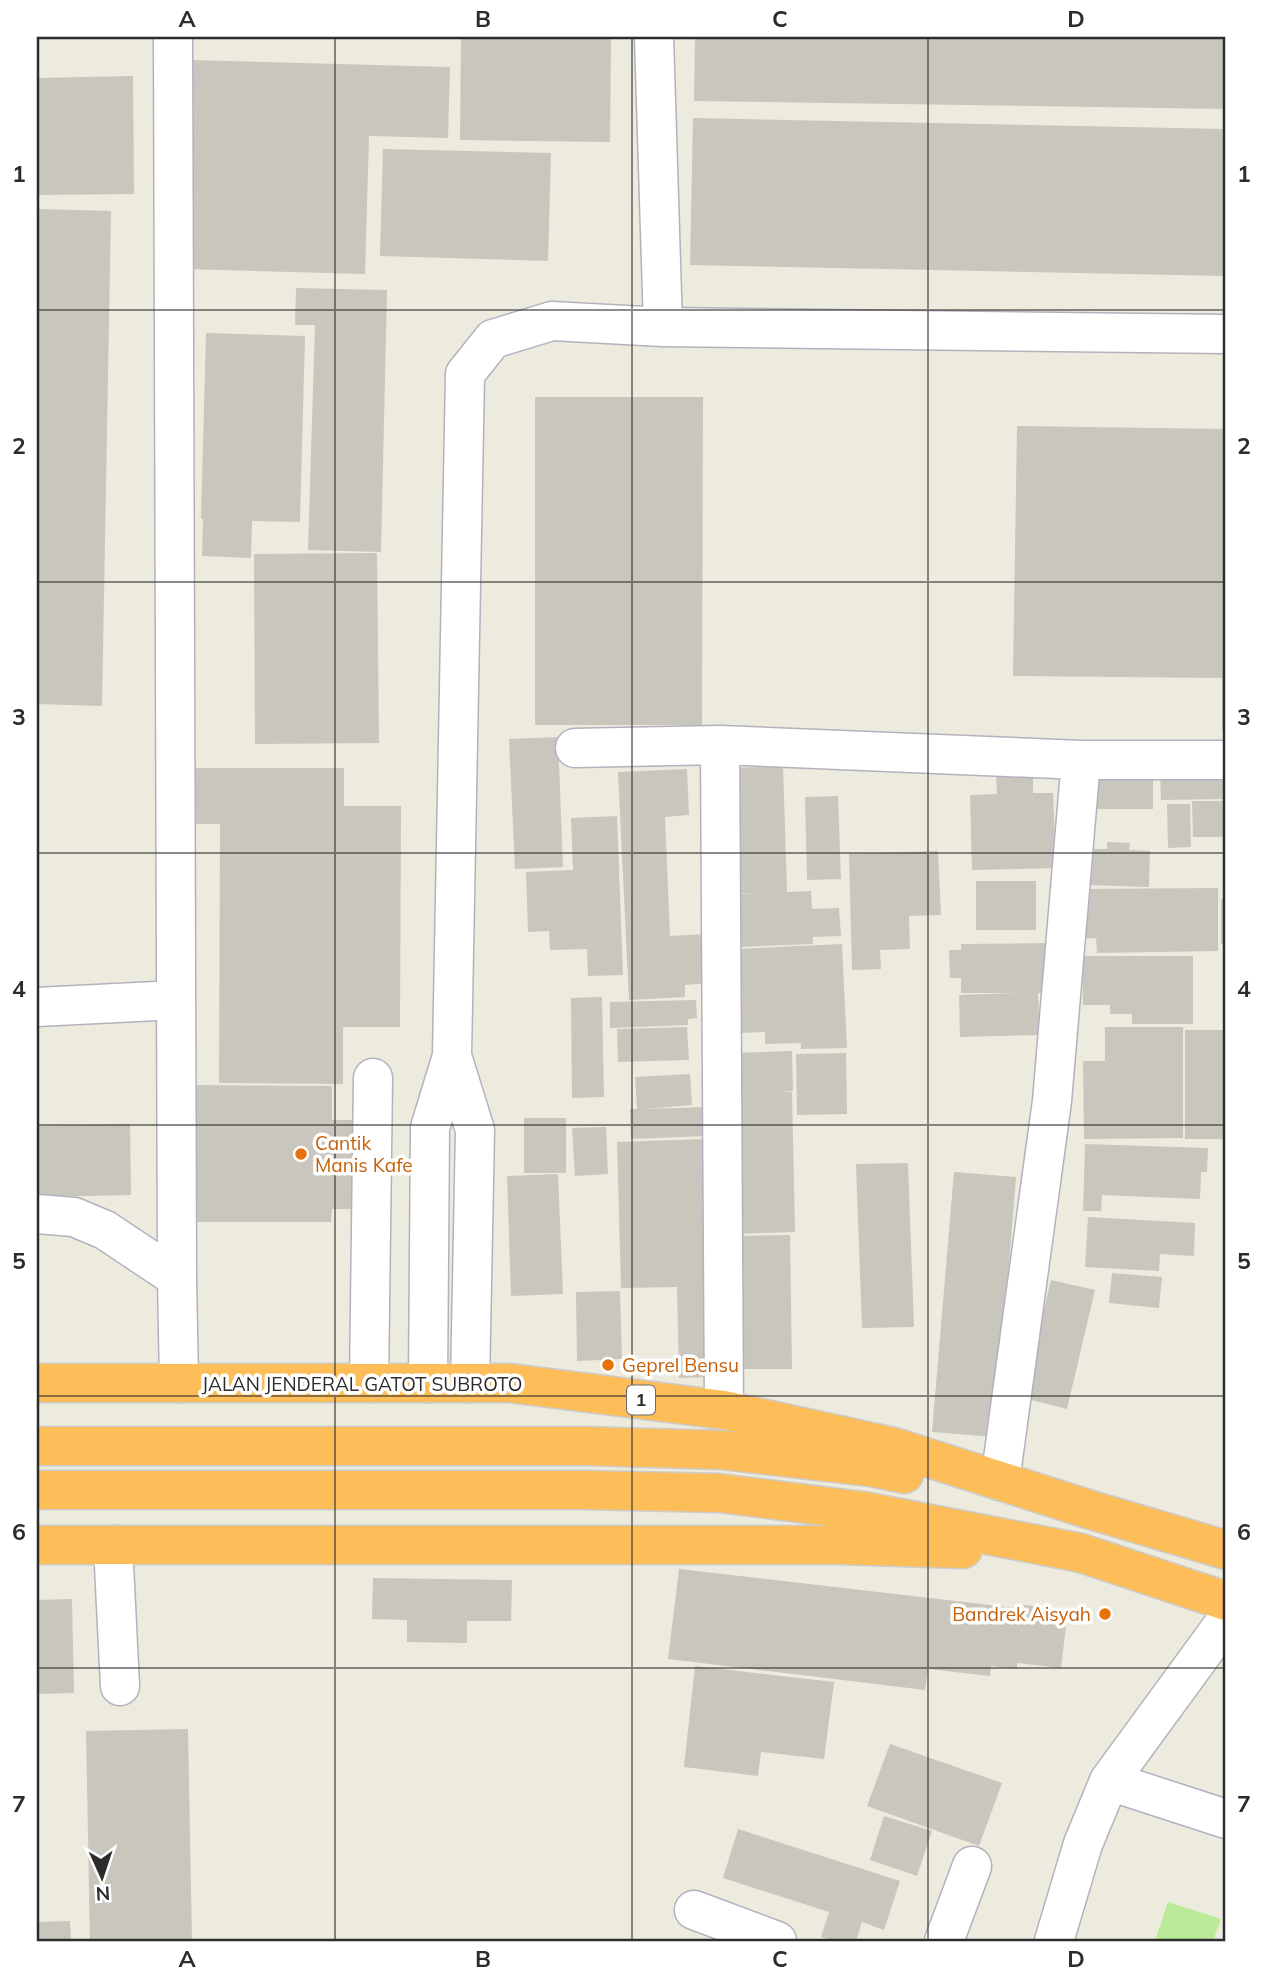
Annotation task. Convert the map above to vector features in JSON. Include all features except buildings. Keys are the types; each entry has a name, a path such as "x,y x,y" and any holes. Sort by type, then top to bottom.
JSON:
{"highway":[{"name":"JALAN JENDERAL GATOT SUBROTO","path":"37,1383 510,1383 724,1410 894,1447 1091,1510"},
{"name":"JALAN JENDERAL GATOT SUBROTO","path":"37,1446 584,1446 722,1450 870,1467 1091,1510 1224,1543"},
{"path":"37,1490 586,1490 719,1493 863,1511 1081,1553 1226,1601"},
{"path":"37,1545 838,1545 1081,1553"}],"street":[{"path":"173,37 179,1383"},
{"path":"654,37 663,327"},
{"path":"428,1383 430,1128 452,1056 465,374 493,339 552,321 663,327 1226,334"},
{"path":"575,748 720,745 1081,760 1226,760"},
{"path":"720,745 724,1410"},
{"path":"1000,1481 1052,1101 1081,760"},
{"path":"37,1007 176,1000"},
{"path":"452,1056 475,1130 470,1383"},
{"path":"369,1383 373,1078"},
{"path":"37,1214 74,1217 105,1230 177,1278"},
{"path":"113,1545 120,1686"},
{"path":"1054,1941 1083,1844 1109,1781 1226,1620"},
{"path":"1109,1781 1226,1819"},
{"path":"944,1941 972,1866"},
{"path":"694,1910 777,1941"}],"green space":[{"path":"1168,1902 1221,1919 1213,1941 1155,1941"}],"place":[{"name":"Cantik Manis Kafe","path":"301,1154"},
{"name":"Geprel Bensu","path":"608,1365"},
{"name":"Bandrek Aisyah","path":"1105,1614"}]}
